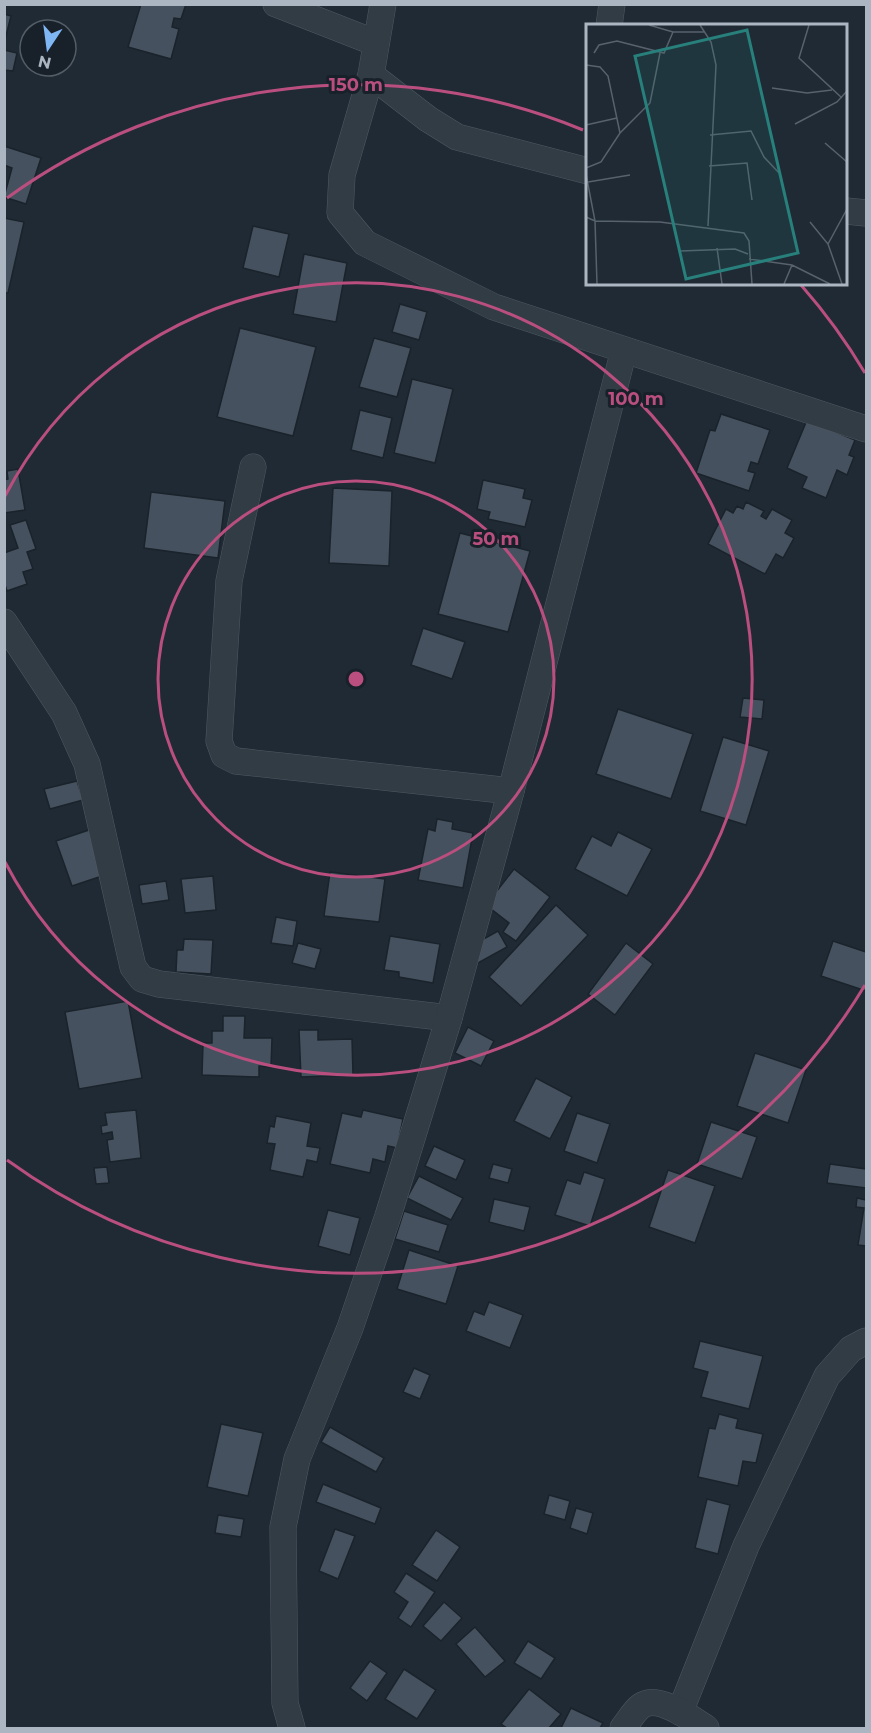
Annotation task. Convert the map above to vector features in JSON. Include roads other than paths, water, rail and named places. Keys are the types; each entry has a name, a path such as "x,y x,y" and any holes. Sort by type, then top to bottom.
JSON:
{"street":[{"path":"276,4 376,43"},
{"path":"383,4 371,75 342,175 340,213 365,243 494,307 867,429"},
{"path":"609,24 612,4"},
{"path":"371,75 428,119 457,137 586,170"},
{"path":"847,211 867,213"},
{"path":"292,1728 285,1704 283,1527 297,1459 350,1328 388,1216 449,1018 511,791 624,350"},
{"path":"253,467 229,581 219,741 224,755 236,761 511,791"},
{"path":"4,622 64,713 87,764 133,967 142,979 159,984 449,1018"},
{"path":"680,1712 746,1546 822,1386 840,1360 851,1349 867,1341"},
{"path":"623,1728 642,1706 651,1703 660,1703 680,1712 706,1728"}]}
